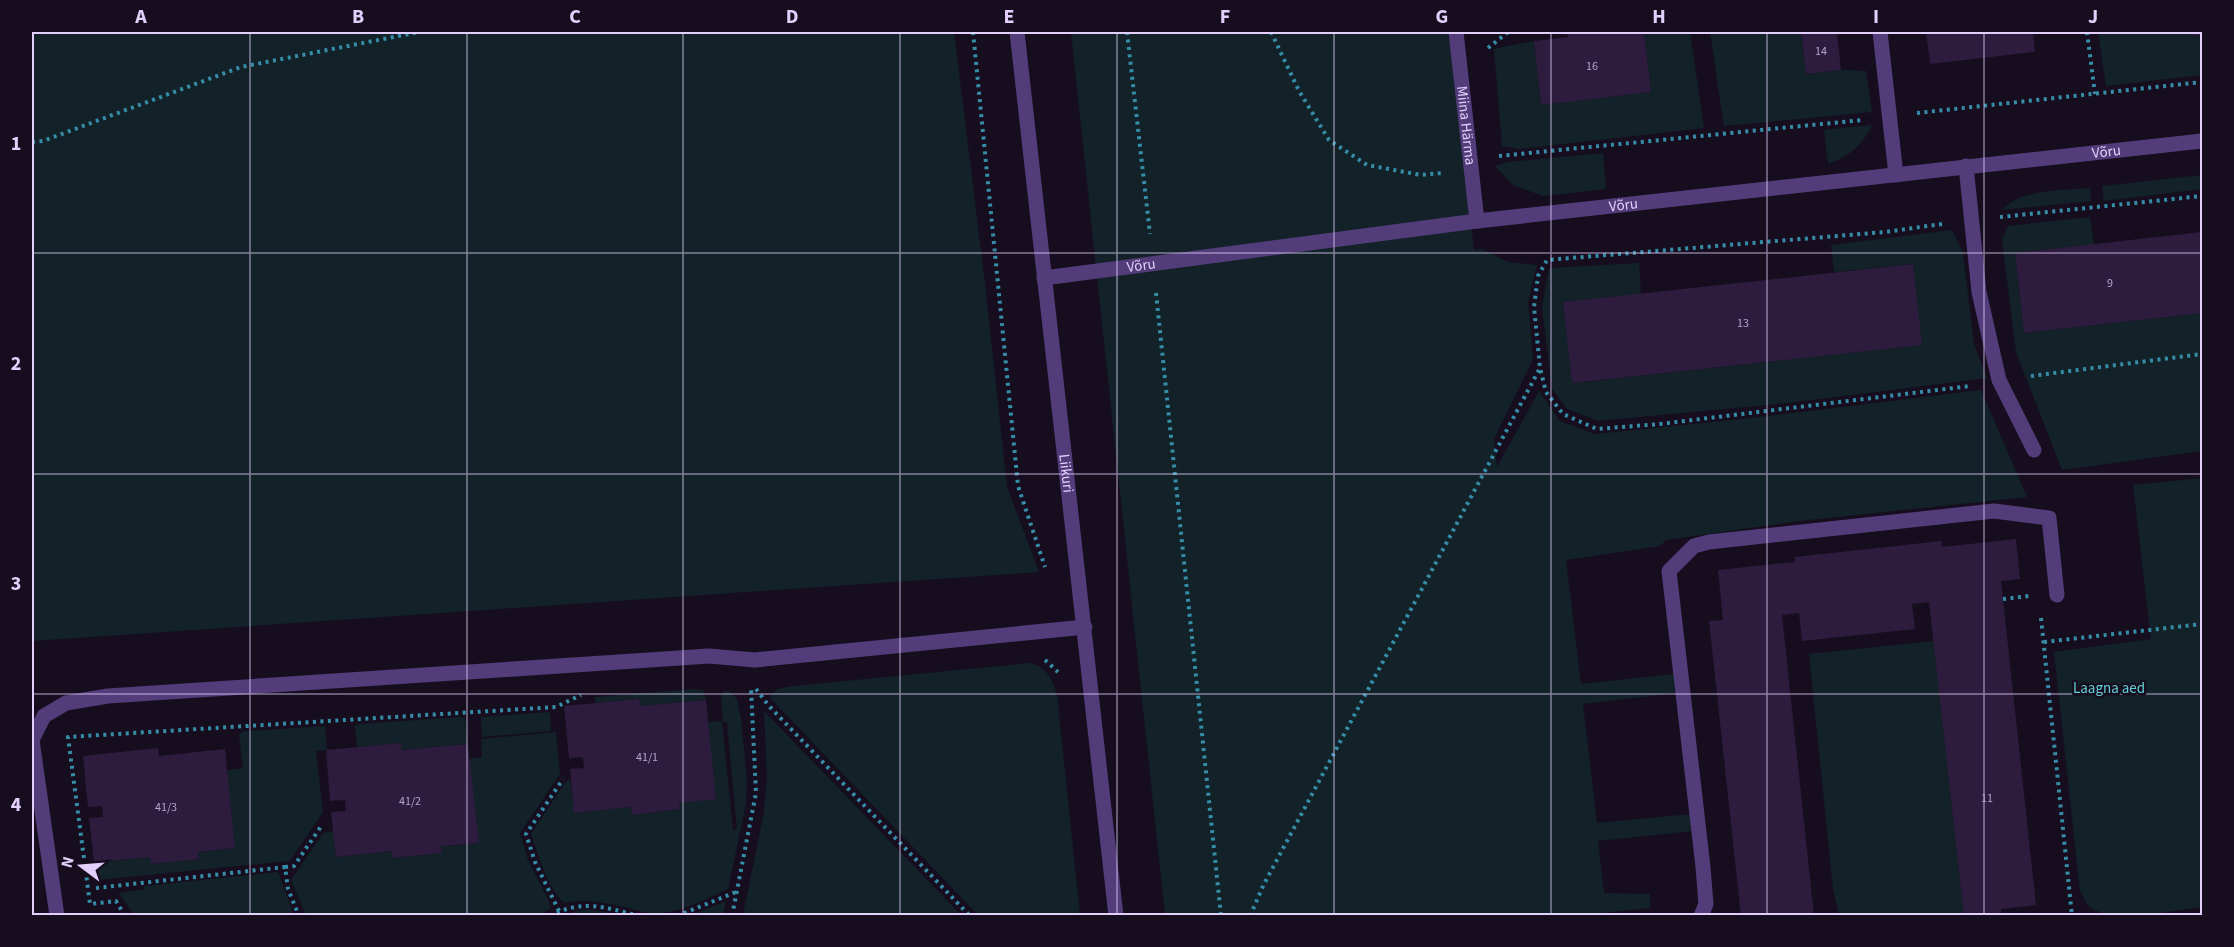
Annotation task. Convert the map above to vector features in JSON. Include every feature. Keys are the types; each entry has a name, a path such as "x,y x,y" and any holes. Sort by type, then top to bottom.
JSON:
{"street":[{"name":"Liikuri","path":"1017,32 1116,915"},
{"name":"Miina Härma","path":"1456,32 1477,221"},
{"path":"1880,32 1896,175"},
{"name":"Võru","path":"1044,278 1477,221 2202,141"},
{"path":"1966,166 1979,292 1999,380 2034,450"},
{"path":"1701,915 1706,904 1703,867 1669,571 1694,546 1709,542 1994,511 2049,518 2057,595"},
{"path":"57,915 32,740 44,716 66,703 108,696 709,656 755,660 1085,627"}],"path":[{"path":"32,142 43,141 241,67 419,32"},
{"path":"973,32 1018,486 1046,572"},
{"path":"1127,32 1221,915"},
{"path":"1271,32 1299,91 1329,140 1367,165 1421,175 1470,170 1499,156 1890,117 2202,82"},
{"path":"1486,50 1508,32"},
{"path":"2087,32 2095,94"},
{"path":"2202,196 1885,232 1546,260 1538,276 1534,308 1540,368 1546,392 1563,414 1597,429 1671,423 1983,385 1999,380 2202,354"},
{"path":"1250,915 1264,884 1540,368"},
{"path":"2002,599 2039,595"},
{"path":"2040,607 2072,915"},
{"path":"2044,642 2202,624"},
{"path":"1036,658 1044,659 1058,672 1054,630"},
{"path":"732,915 756,793 750,683 769,706 970,915"},
{"path":"125,915 116,901 90,904 68,737 556,707 589,692"},
{"path":"559,911 535,862 526,834 562,779"},
{"path":"96,888 294,866 322,825"},
{"path":"285,867 286,881 299,915"},
{"path":"677,915 737,892"},
{"path":"550,915 579,905 590,904 640,915"}],"green space":[{"path":"32,32 954,32 1007,487 1039,572 32,641"},
{"path":"1071,32 1449,32 1474,250 1482,249 1508,262 1537,265 1528,302 1533,359 1494,439 1497,467 1539,391 1560,421 1595,434 1981,390 2027,497 1799,521 1666,540 1660,546 1566,560 1581,684 1674,674 1675,693 1583,704 1597,823 1691,814 1692,831 1598,841 1604,893 1650,894 1650,908 1574,916 1165,915"},
{"path":"1644,32 1690,32 1704,128 1519,149 1502,146 1494,49 1534,41 1541,104 1651,92"},
{"path":"1710,32 1801,32 1806,74 1841,70 1866,71 1872,112 1724,126"},
{"path":"2098,32 2192,32 2193,36 2202,35 2202,75 2106,86"},
{"path":"1872,125 1864,139 1854,149 1828,164 1824,130"},
{"path":"1603,153 1606,189 1543,196 1513,185 1495,166 1508,162"},
{"path":"2202,175 2202,189 2104,201 2102,186"},
{"path":"2090,188 2091,201 2002,210 2010,203 2031,194"},
{"path":"2090,217 2094,244 2015,253 2024,333 2202,313 2202,451 2062,470 2016,352 2002,240 2008,226"},
{"path":"1952,230 1963,253 1974,344 1987,378 1787,403 1598,421 1567,409 1552,389 1542,307 1549,268 1639,263 1641,294 1563,302 1573,383 1921,345 1913,264 1834,272 1831,245"},
{"name":"Laagna aed","path":"2202,478 2202,907 2144,915 2113,915 2090,907 2080,891 2054,652 2151,639 2133,485"},
{"path":"1934,641 1964,915 1839,915 1833,889 1809,654"},
{"path":"1030,663 1048,674 1057,695 1080,915 978,915 771,699 771,694 777,689 793,686"},
{"path":"703,690 706,700 640,706 639,699 595,703 595,697"},
{"path":"725,691 730,692 737,699 747,780 746,803 728,889 691,906 662,913 596,902 564,903 548,880 531,834 564,784 570,779 575,813 631,807 632,815 680,809 679,803 708,722 722,721 733,830 737,830 727,722 723,722 721,695"},
{"path":"764,711 961,915 743,915 764,812 767,776"},
{"path":"550,712 551,731 482,737 481,717"},
{"path":"465,718 468,744 401,750 400,743 357,747 355,726 358,724"},
{"path":"325,726 327,750 316,751 323,812 290,861 97,880 96,862 150,857 151,864 199,859 198,852 235,848 227,770 243,768 239,735 249,731"},
{"path":"556,732 560,774 520,833 528,860 551,908 539,916 306,915 291,880 323,833 334,831 336,857 392,851 394,858 442,853 441,846 478,843 469,759 482,757 481,739"},
{"path":"278,872 294,915 134,915 119,893 144,889 144,886"},
{"path":"726,901 723,915 692,915"},
{"path":"589,909 619,915 563,915"}],"building":[{"path":"1567,32 1644,32 1651,92 1541,105 1534,41 1568,37"},
{"path":"1801,32 1837,32 1841,70 1806,74"},
{"path":"1926,32 2033,32 2035,52 1930,64"},
{"path":"2192,32 2202,32 2202,35 2193,36"},
{"path":"2202,232 2202,313 2024,333 2015,253"},
{"path":"1913,264 1922,345 1572,383 1563,302"},
{"path":"2016,539 2020,579 2001,581 2036,905 2001,909 2001,916 1964,916 1929,602 1912,604 1915,629 1802,641 1799,613 1782,615 1814,916 1741,916 1709,621 1723,620 1718,570 1795,562 1795,557 1942,541 1942,547"},
{"path":"639,699 640,706 706,700 716,799 679,803 680,809 632,815 631,807 574,813 570,769 584,768 583,757 569,758 564,706"},
{"path":"401,743 401,750 468,744 479,843 441,846 442,853 393,858 392,851 336,857 331,812 346,811 345,800 330,801 326,750"},
{"path":"158,748 159,756 225,749 235,848 198,852 199,859 151,864 150,857 94,862 89,818 103,817 102,806 88,807 83,756"}]}
